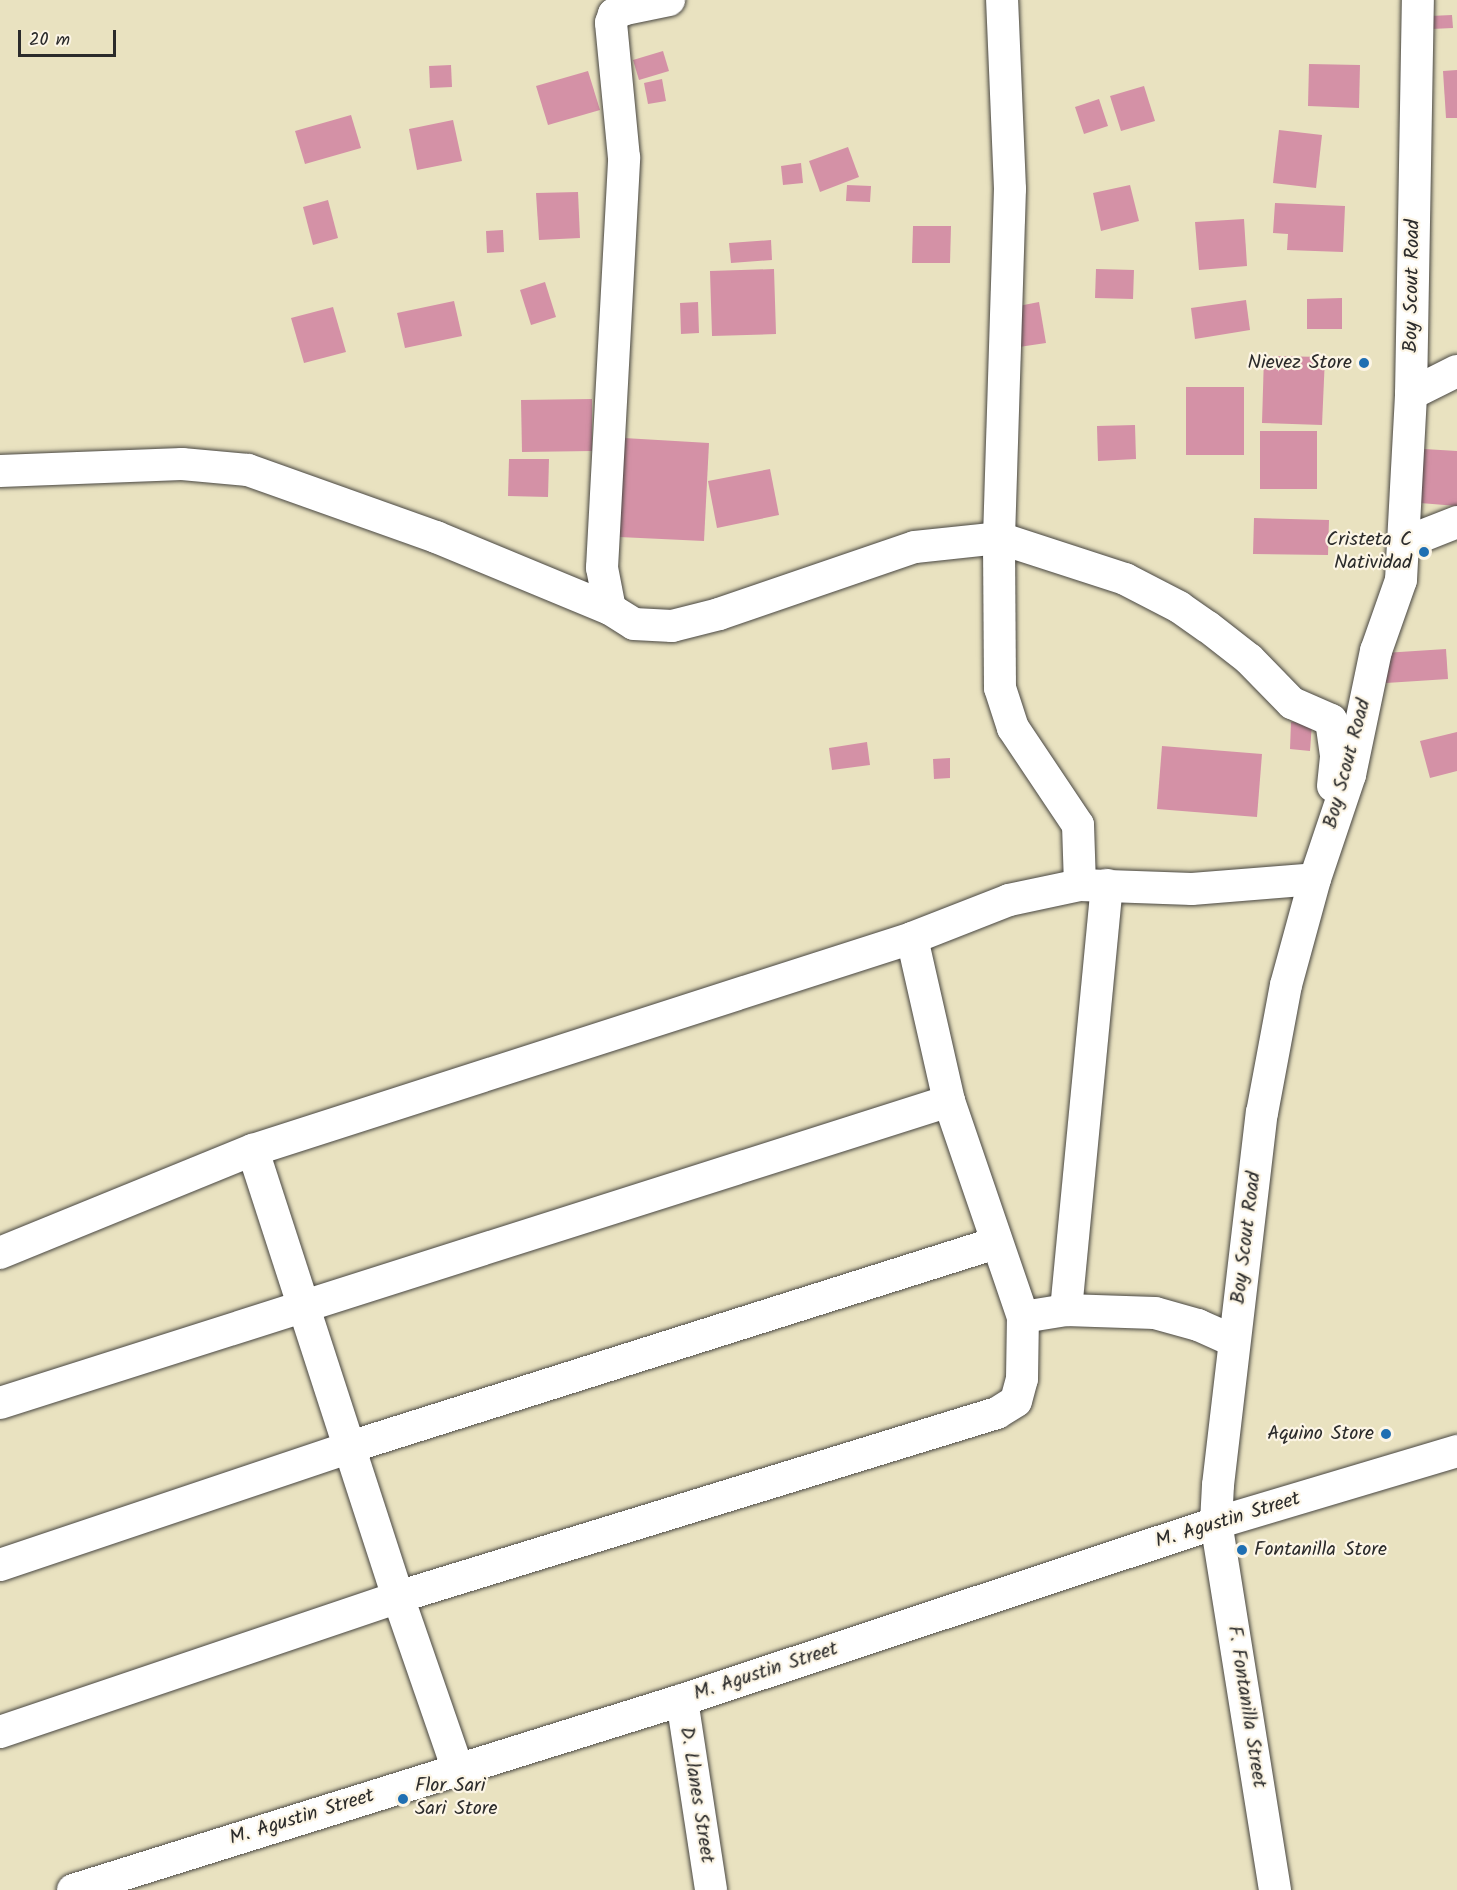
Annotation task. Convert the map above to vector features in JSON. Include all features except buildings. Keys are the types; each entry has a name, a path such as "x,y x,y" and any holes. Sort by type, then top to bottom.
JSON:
{"street":[{"path":"610,609 602,568 624,158 611,23 614,14 625,9 669,0"},
{"path":"1002,0 1010,189 999,537 1000,688 1012,728 1078,825 1093,885 1066,1310"},
{"name":"Boy Scout Road","path":"1216,1523 1234,1341 1262,1113 1286,985 1315,879 1350,775 1376,651 1401,580 1411,394 1418,0"},
{"path":"1411,394 1457,371"},
{"path":"0,471 182,464 248,470 436,537 610,609 634,624 672,626 719,615 915,547 999,537 1125,579 1179,607 1249,660 1292,703 1331,720 1336,757 1328,840"},
{"path":"1404,543 1457,522"},
{"path":"0,1253 253,1150 912,938 1009,900 1093,885 1192,889 1315,879"},
{"path":"0,1732 398,1598 997,1413 1016,1401 1022,1379 1023,1317 996,1244 949,1101 912,938"},
{"path":"0,1403 949,1101"},
{"path":"253,1150 398,1598 458,1770"},
{"path":"0,1565 350,1447 996,1244"},
{"path":"1023,1317 1066,1310 1155,1313 1198,1325 1234,1341"},
{"name":"M. Agustin Street","path":"73,1890 112,1884 458,1770 682,1700 1216,1523 1457,1451"},
{"name":"F. Fontanilla Street","path":"1216,1523 1275,1890"},
{"name":"D. Llanes Street","path":"682,1700 711,1890"}],"place":[{"name":"Nievez Store","path":"1364,363"},
{"name":"Cristeta C Natividad","path":"1424,552"},
{"name":"Aquino Store","path":"1386,1434"},
{"name":"Fontanilla Store","path":"1242,1550"},
{"name":"Flor Sari Sari Store","path":"403,1799"}]}
